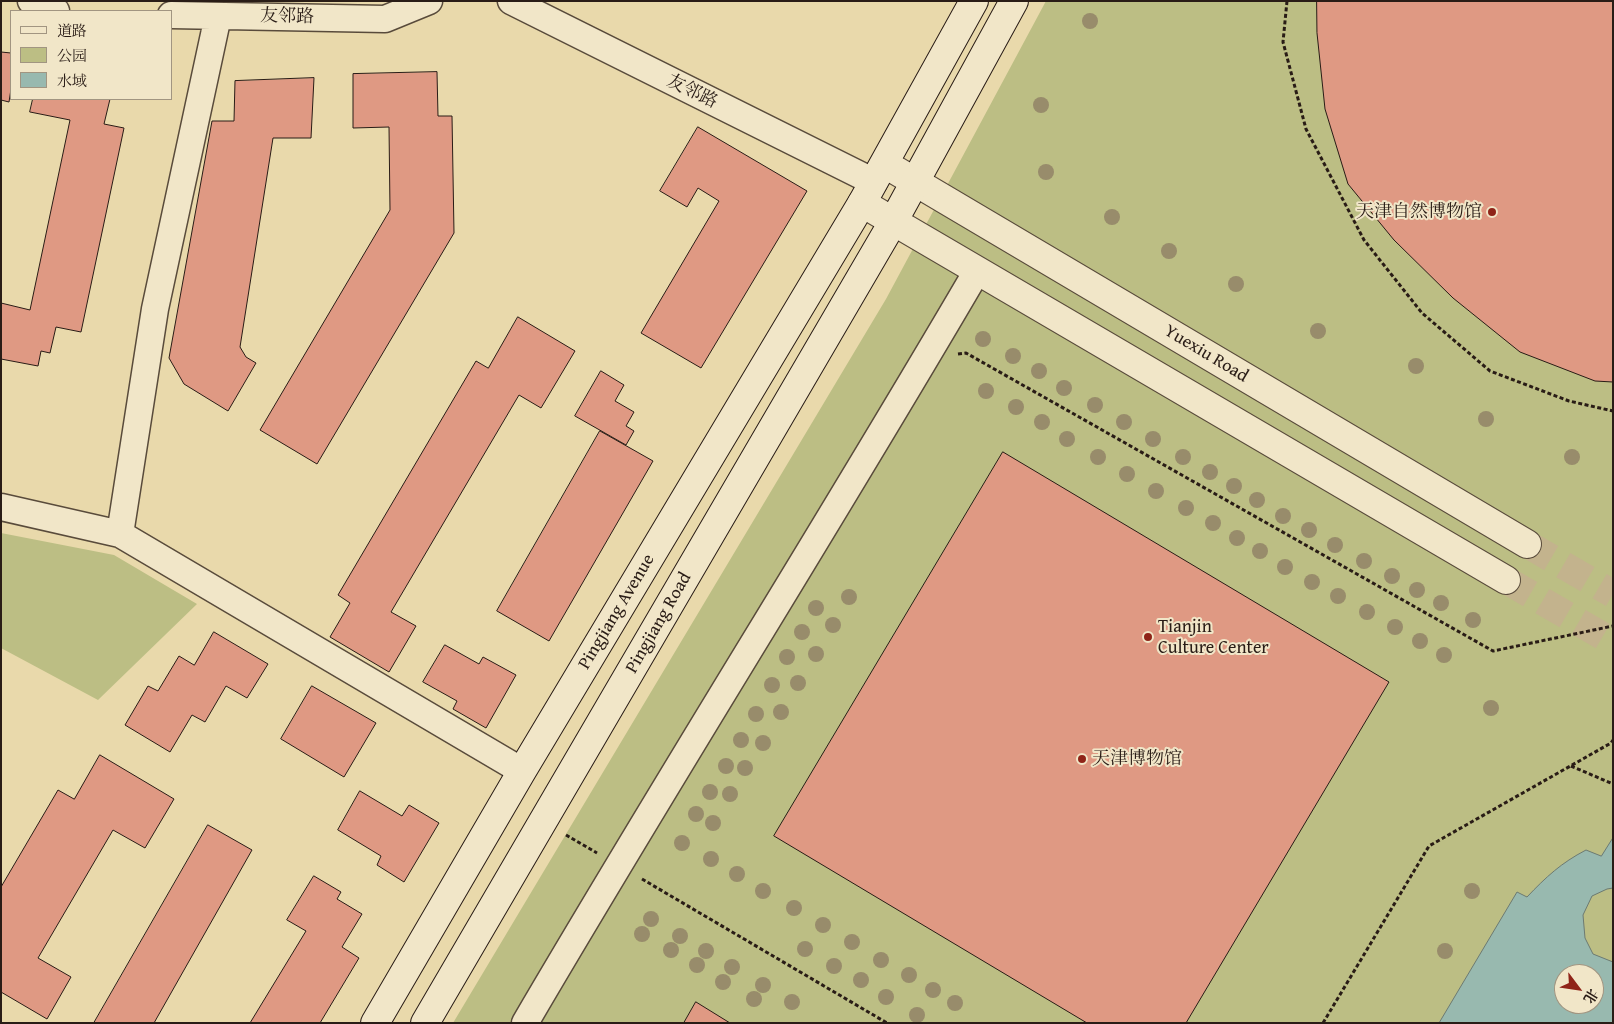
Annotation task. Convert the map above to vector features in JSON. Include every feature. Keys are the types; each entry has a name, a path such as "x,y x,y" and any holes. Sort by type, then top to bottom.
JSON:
{"main road":[{"name":"Pingjiang Avenue","path":"374,1023 522,771 874,183 974,1"},
{"name":"Pingjiang Road","path":"425,1023 893,222 1014,1"},
{"name":"Yuexiu Road","path":"874,183 915,182 1527,544"},
{"path":"874,183 893,222 1506,580"}],"street":[{"path":"31,1 54,10"},
{"name":"友邻路","path":"172,15 385,19 429,1"},
{"name":"友邻路","path":"510,1 874,183"},
{"path":"120,534 155,309 218,16"},
{"path":"525,1023 617,865 925,360 977,271"},
{"path":"1,507 120,534 522,771"}],"path":[{"path":"1287,1 1283,42 1306,129 1364,240 1422,313 1490,371 1569,401 1613,410"},
{"path":"925,360 966,352 1493,651 1613,626"},
{"path":"1323,1023 1429,846 1611,743 1613,740"},
{"path":"1570,766 1613,784"},
{"path":"543,822 887,1023"}],"green space":[{"name":"Tianjin Culture Center","path":"1046,1 1613,1 1613,1023 453,1023 886,299"},
{"path":"1,533 114,555 197,604 98,700 1,648"}],"water":[{"path":"1613,838 1613,888 1592,896 1583,915 1585,938 1593,954 1613,962 1613,1023 1439,1023 1517,892 1527,897 1554,871 1586,850 1601,856"}],"building":[{"name":"天津自然博物馆","path":"1317,1 1613,1 1613,382 1595,381 1520,352 1453,298 1394,240 1348,184 1325,109 1317,33"},
{"path":"1,52 10,53 10,96 9,102 1,100"},
{"path":"437,72 438,116 452,116 454,233 317,464 260,430 390,210 389,127 353,128 353,74"},
{"path":"314,78 311,138 273,138 240,347 246,357 256,363 228,411 184,384 169,358 212,121 234,121 235,81"},
{"path":"33,100 110,100 104,124 124,128 81,332 56,327 50,353 41,351 38,366 1,359 1,303 30,310 70,120 30,112"},
{"path":"698,127 807,191 701,368 641,333 719,201 698,188 687,207 660,191"},
{"path":"518,317 575,351 541,408 519,395 391,612 416,626 389,672 330,637 350,603 338,595 476,361 488,368"},
{"path":"601,371 624,385 615,401 634,412 626,426 634,431 626,445 575,416"},
{"path":"600,431 653,461 549,641 497,611"},
{"name":"天津博物馆","path":"1003,452 1389,682 1186,1023 1087,1023 774,836"},
{"path":"214,632 268,664 247,698 226,686 205,722 192,715 170,752 125,725 148,686 158,691 179,656 194,665"},
{"path":"445,645 479,664 483,657 516,675 486,728 453,709 457,701 423,682"},
{"path":"312,686 376,723 344,777 281,739"},
{"path":"100,755 174,799 145,848 113,830 38,958 71,977 47,1019 1,992 1,887 58,790 74,799"},
{"path":"360,791 402,816 409,805 439,823 404,882 377,865 381,856 338,830"},
{"path":"208,825 252,850 154,1023 94,1023"},
{"path":"314,876 341,892 337,899 362,914 342,947 359,958 320,1023 250,1023 306,931 287,920"},
{"path":"696,1002 730,1023 684,1023"}],"tunnel":[{"path":"1527,544 1613,594"},
{"path":"1506,580 1613,642"}],"place":[{"name":"天津自然博物馆","path":"1492,212"},
{"name":"Tianjin Culture Center","path":"1148,637"},
{"name":"天津博物馆","path":"1082,759"}]}
